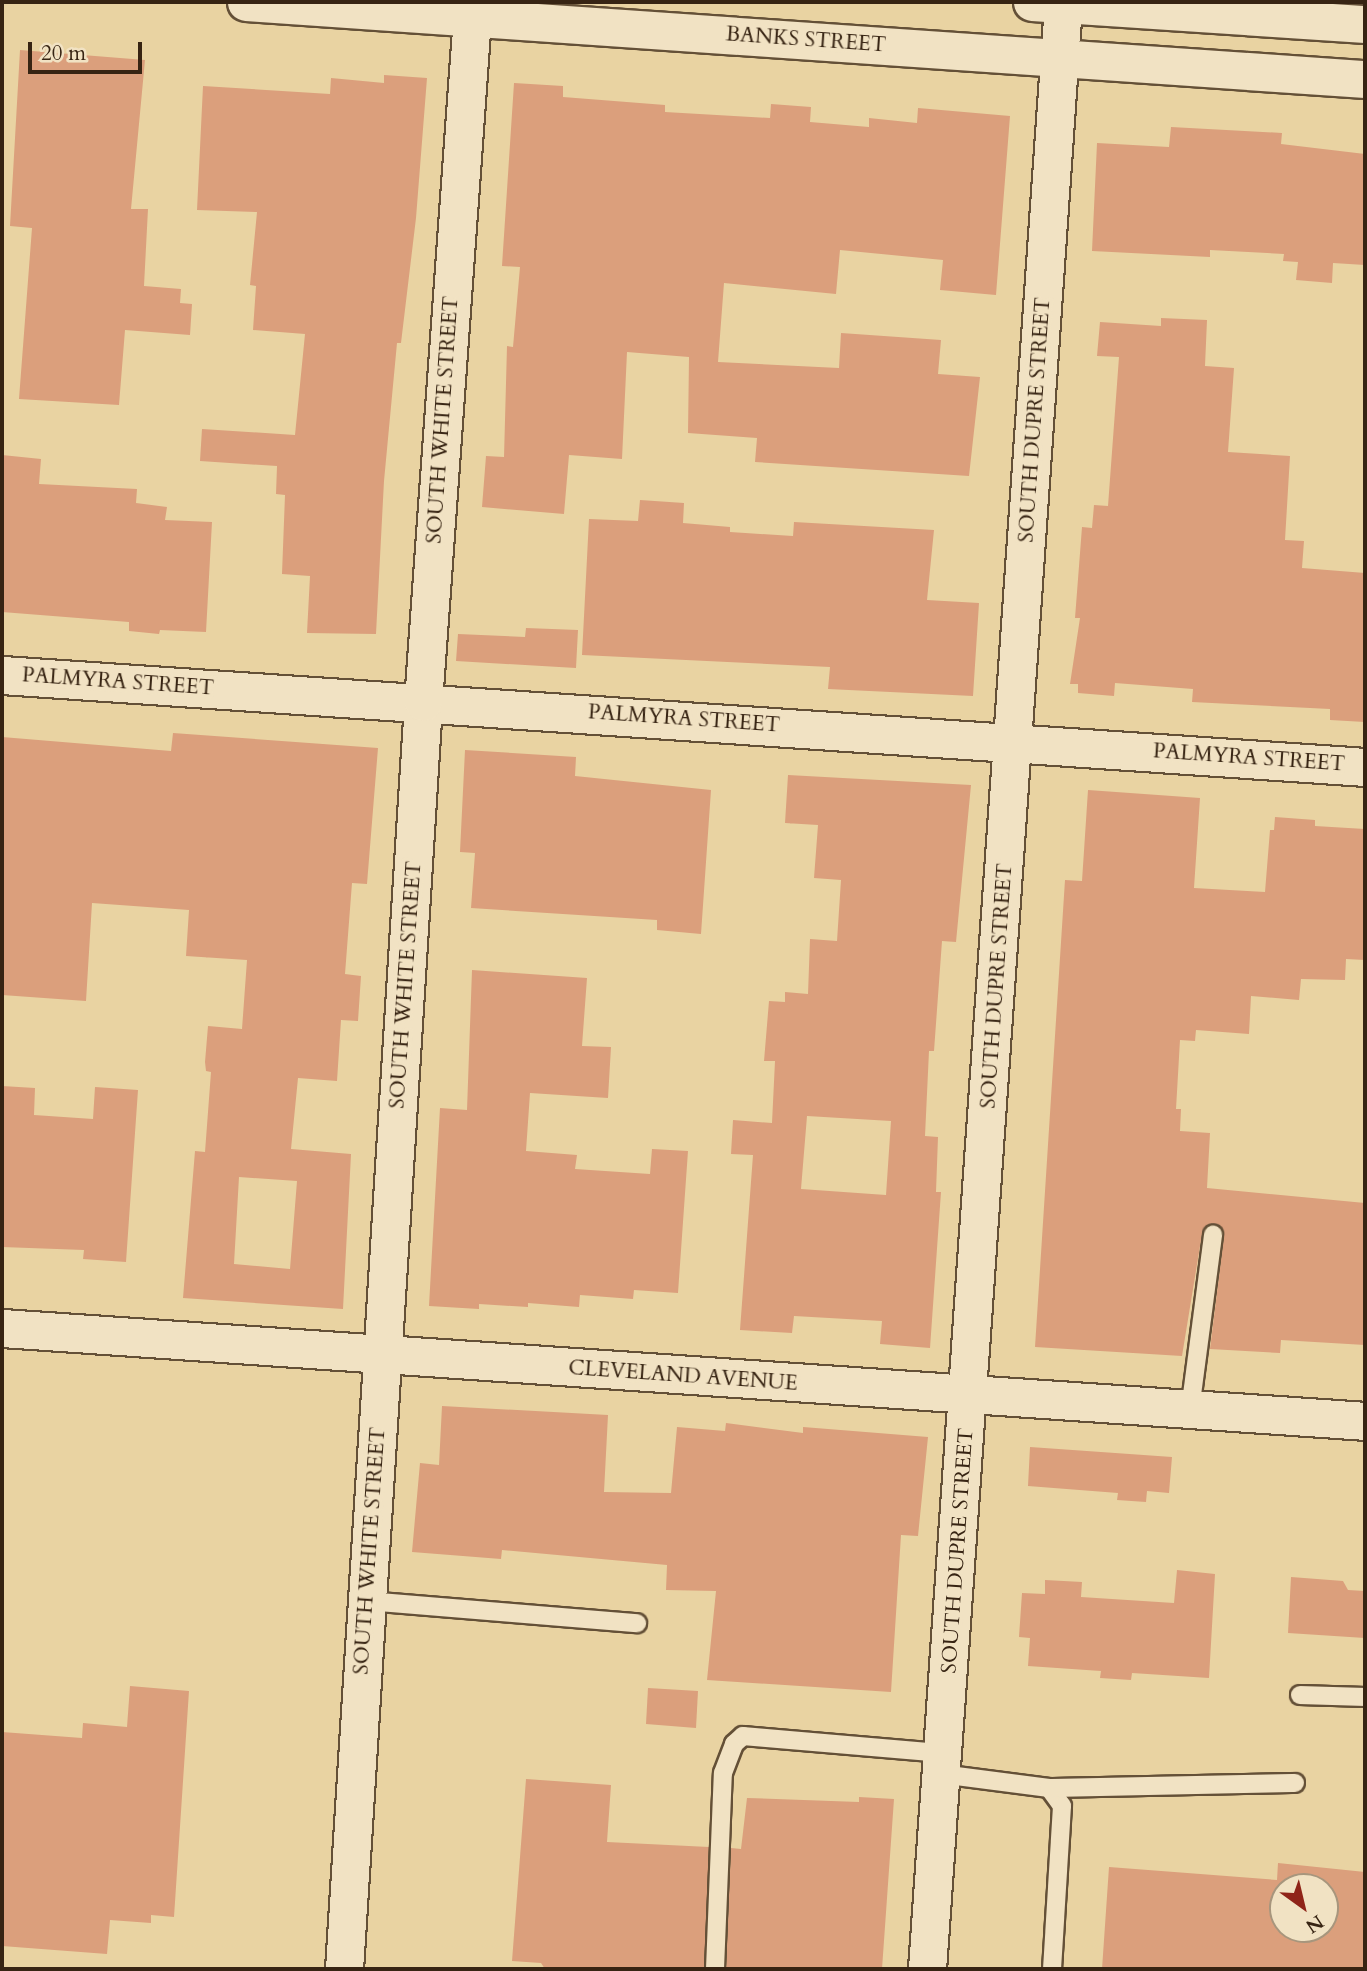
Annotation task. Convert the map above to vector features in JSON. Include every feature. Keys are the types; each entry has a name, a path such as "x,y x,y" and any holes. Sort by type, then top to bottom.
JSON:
{"street":[{"name":"BANKS STREET","path":"246,2 472,9 1059,58 1365,79"},
{"path":"1052,2 1365,24"},
{"name":"SOUTH DUPRE STREET","path":"927,1969 970,1396 1059,58 1052,2"},
{"name":"SOUTH WHITE STREET","path":"344,1969 423,702 472,9"},
{"name":"PALMYRA STREET","path":"2,675 1013,740 1365,766"},
{"name":"CLEVELAND AVENUE","path":"2,1328 1365,1421"}],"lane":[{"path":"1190,1410 1213,1235"},
{"path":"367,1601 637,1623"},
{"path":"1300,1695 1365,1697"},
{"path":"715,1969 723,1773 734,1744 743,1736 942,1763 1049,1788 1296,1783"},
{"path":"1049,1788 1062,1806 1052,1969"}],"building":[{"path":"20,50 145,60 131,209 148,209 144,286 181,289 180,303 192,304 190,335 125,330 119,405 19,399 32,228 10,226"},
{"path":"384,75 427,78 416,218 401,343 397,343 384,481 376,634 307,633 310,576 282,574 285,495 276,494 277,466 200,461 202,429 295,435 305,334 253,330 256,286 250,285 257,212 197,210 203,86 330,94 331,78 384,83"},
{"path":"514,83 563,86 563,97 665,105 665,112 770,118 771,104 811,107 810,122 869,127 869,118 917,123 918,108 1010,116 996,295 940,290 943,260 840,250 836,294 724,283 718,362 839,368 841,333 941,340 938,374 980,377 969,476 755,462 757,438 688,433 689,357 627,352 622,459 569,455 564,514 482,507 486,456 504,457 507,346 513,347 520,267 502,266"},
{"path":"1171,127 1282,133 1281,144 1365,154 1365,265 1333,263 1332,283 1296,280 1298,262 1283,261 1284,254 1210,250 1210,257 1092,251 1097,143 1169,147"},
{"path":"1161,318 1207,320 1205,366 1234,368 1228,452 1290,456 1285,540 1304,541 1302,568 1365,573 1365,722 1330,720 1330,709 1192,702 1193,689 1115,683 1114,696 1078,693 1078,684 1070,684 1080,618 1075,618 1082,527 1092,528 1094,505 1108,506 1119,357 1097,356 1100,322 1161,326"},
{"path":"2,455 41,459 39,484 137,489 136,503 167,507 165,520 212,522 206,632 160,630 159,634 129,631 129,622 2,612"},
{"path":"640,500 684,503 683,523 730,527 730,532 793,536 794,522 934,530 927,600 979,603 973,696 828,689 830,667 582,655 589,519 638,521"},
{"path":"526,628 578,630 576,668 456,661 458,634 525,637"},
{"path":"173,733 378,748 367,884 352,883 345,974 361,976 358,1021 341,1020 337,1081 298,1078 291,1149 351,1154 343,1309 183,1298 195,1151 205,1152 211,1072 206,1071 205,1062 208,1026 242,1029 247,960 186,956 189,910 92,903 86,1001 2,995 2,737 171,751","holes":["239,1177 297,1181 290,1269 234,1264"]},
{"path":"465,750 576,757 575,776 711,790 701,934 657,930 657,920 471,908 475,853 460,852"},
{"path":"788,775 971,785 956,942 942,941 934,1051 929,1051 925,1136 938,1137 936,1192 941,1192 930,1348 880,1344 882,1321 794,1316 792,1333 740,1330 753,1155 731,1154 733,1120 772,1123 775,1061 764,1061 769,1001 785,1002 785,992 808,994 810,939 837,941 841,880 814,878 818,825 785,823","holes":["807,1116 891,1121 886,1195 801,1189"]},
{"path":"1088,790 1200,798 1194,888 1265,892 1270,830 1274,830 1275,817 1315,820 1315,826 1365,829 1365,960 1346,959 1345,980 1301,979 1299,1000 1251,996 1249,1034 1196,1030 1195,1041 1180,1040 1176,1109 1181,1109 1180,1131 1210,1133 1207,1188 1365,1203 1365,1345 1281,1340 1280,1353 1210,1349 1224,1236 1214,1224 1202,1234 1182,1356 1035,1347 1065,880 1082,881"},
{"path":"472,970 587,978 582,1046 611,1047 608,1098 530,1093 526,1151 577,1155 575,1169 650,1174 652,1149 688,1151 678,1293 634,1290 633,1299 580,1295 579,1307 528,1303 528,1307 479,1304 479,1309 429,1306 440,1108 467,1110"},
{"path":"2,1086 35,1088 34,1115 93,1119 95,1087 138,1090 126,1262 83,1259 84,1250 2,1247"},
{"path":"442,1406 608,1415 604,1492 671,1493 677,1427 725,1431 726,1423 803,1433 803,1427 928,1437 918,1536 901,1535 891,1692 707,1680 716,1591 666,1590 667,1565 502,1550 501,1559 412,1552 420,1463 439,1465"},
{"path":"1030,1447 1172,1457 1169,1493 1147,1491 1146,1502 1117,1500 1118,1493 1028,1486"},
{"path":"1177,1570 1215,1574 1209,1678 1132,1673 1131,1680 1100,1678 1101,1671 1028,1666 1030,1638 1019,1637 1022,1593 1045,1594 1045,1580 1082,1582 1081,1597 1174,1603"},
{"path":"1291,1577 1343,1581 1348,1590 1365,1591 1365,1638 1288,1633"},
{"path":"130,1686 189,1691 174,1917 151,1915 151,1923 110,1920 107,1954 2,1946 2,1732 82,1738 83,1723 127,1727"},
{"path":"648,1688 698,1691 696,1728 646,1724"},
{"path":"526,1779 611,1785 607,1842 709,1847 704,1969 545,1969 541,1963 512,1961"},
{"path":"859,1797 894,1799 882,1969 726,1969 731,1848 741,1849 747,1798 859,1802"},
{"path":"1278,1863 1365,1872 1365,1969 1102,1969 1109,1867 1269,1879 1269,1943 1339,1943 1339,1873 1277,1873"}]}
